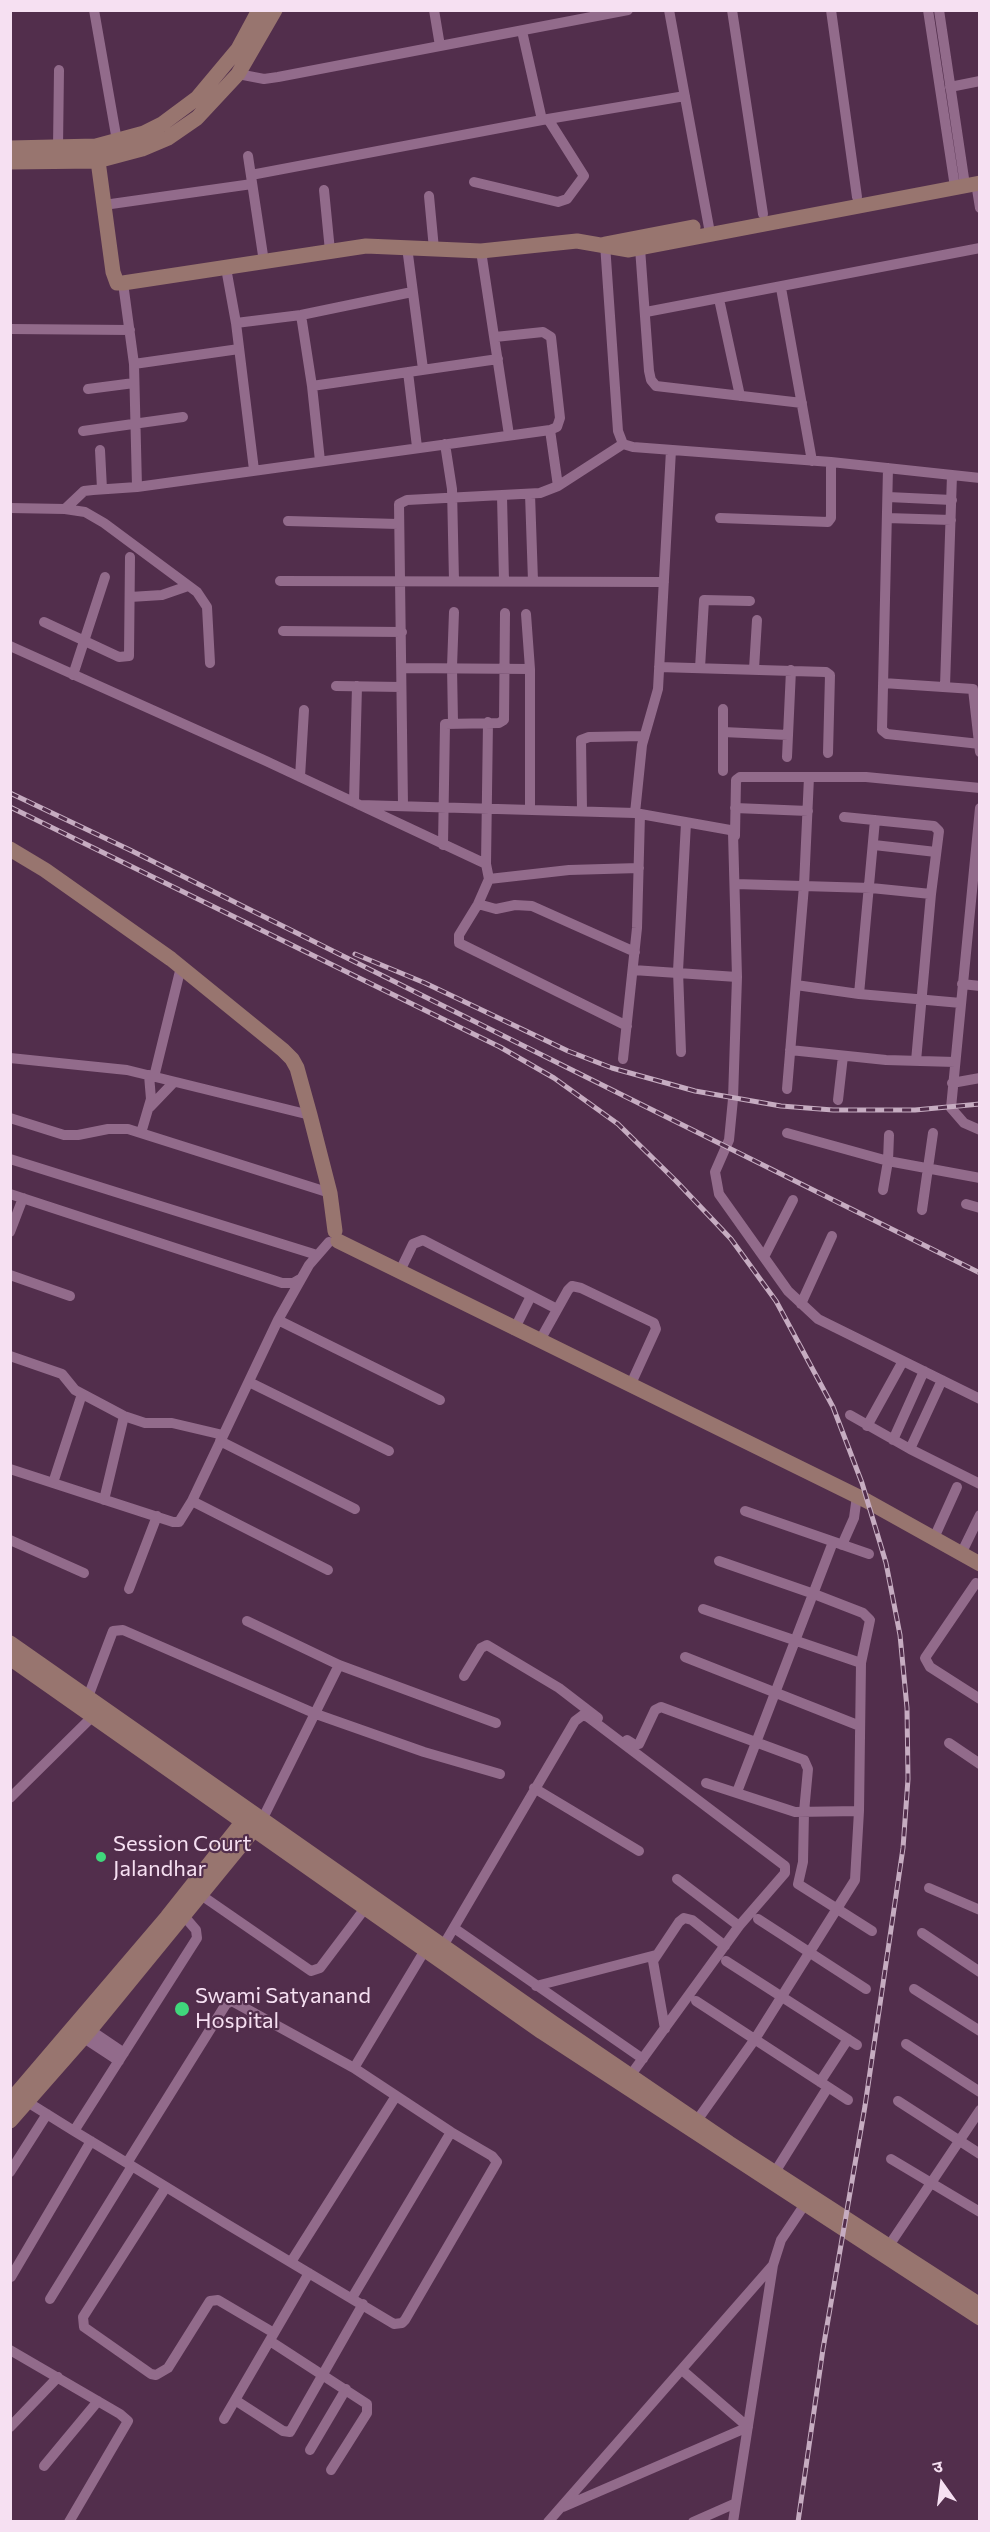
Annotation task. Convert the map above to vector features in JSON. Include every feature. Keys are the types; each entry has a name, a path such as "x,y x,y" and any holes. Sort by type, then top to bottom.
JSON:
{"street":[{"path":"94,10 117,141"},
{"path":"10,148 58,147 96,153 117,141 144,133 162,124 197,98 238,49 259,10"},
{"path":"10,162 142,149 168,138 197,118 238,74 275,10"},
{"path":"434,10 440,46"},
{"path":"238,74 264,79 278,78 628,10"},
{"path":"669,10 709,229"},
{"path":"732,10 763,214"},
{"path":"831,10 857,197"},
{"path":"928,10 968,181 980,208"},
{"path":"939,10 950,87 968,181"},
{"path":"474,182 558,202 567,199 583,179 583,173 545,119 522,32"},
{"path":"58,147 59,70"},
{"path":"950,87 980,81"},
{"path":"104,205 251,179 545,119 685,96"},
{"path":"96,153 114,278 117,283 366,246 481,250 577,241 605,244 623,250 640,248 763,214 857,197 968,181"},
{"path":"248,156 264,262"},
{"path":"605,244 709,229 968,181"},
{"path":"324,190 330,251"},
{"path":"429,196 434,249"},
{"path":"605,244 618,431 622,444"},
{"path":"406,247 423,369"},
{"path":"640,248 649,371 651,380 656,386 802,403"},
{"path":"646,312 781,288 980,248"},
{"path":"481,250 509,435"},
{"path":"226,268 236,323 255,470"},
{"path":"123,283 134,364 137,487"},
{"path":"781,288 812,461"},
{"path":"236,323 301,315 412,292"},
{"path":"719,299 740,396"},
{"path":"301,315 320,461"},
{"path":"10,329 130,330"},
{"path":"65,509 84,491 137,487 550,430 557,427 560,418 551,337 543,332 495,337"},
{"path":"134,364 239,349"},
{"path":"312,386 498,359"},
{"path":"408,372 417,447"},
{"path":"88,389 134,382"},
{"path":"83,431 183,417"},
{"path":"550,430 558,486"},
{"path":"445,444 452,498 454,581"},
{"path":"403,806 402,632 398,524 399,504 402,502 540,493 558,486 622,444 831,462 980,478"},
{"path":"100,450 102,489"},
{"path":"623,1059 635,952 639,868 638,813 644,736 657,697 671,450"},
{"path":"720,518 828,522 831,518 831,462"},
{"path":"883,683 976,690 979,746 884,732 882,726 883,683 887,518 888,497 888,468"},
{"path":"945,686 952,475"},
{"path":"530,494 532,581"},
{"path":"502,496 504,581"},
{"path":"888,497 952,500"},
{"path":"10,508 65,509 85,512 188,586 203,598 207,607 210,663"},
{"path":"887,518 951,520"},
{"path":"288,521 398,524"},
{"path":"44,622 119,657 129,656 130,557"},
{"path":"73,675 105,577"},
{"path":"280,581 664,582"},
{"path":"130,597 162,595 188,586"},
{"path":"700,668 704,600 750,601"},
{"path":"453,722 454,612"},
{"path":"443,845 445,724 504,720 505,613"},
{"path":"526,614 530,669 530,808"},
{"path":"754,669 757,620"},
{"path":"283,631 402,632"},
{"path":"10,646 486,864"},
{"path":"659,667 826,672 830,675 828,753"},
{"path":"402,668 530,669"},
{"path":"787,757 791,670"},
{"path":"336,686 401,687"},
{"path":"357,686 357,803"},
{"path":"723,709 723,771"},
{"path":"300,777 304,710"},
{"path":"488,722 486,864 489,879 458,940 462,946 627,1026"},
{"path":"723,732 788,735"},
{"path":"582,810 581,741 589,737 644,736"},
{"path":"787,1089 804,886 809,777"},
{"path":"980,788 866,777 737,778 735,808 737,976 732,1130 715,1179 725,1203 765,1255 779,1278 801,1304 829,1326 980,1399"},
{"path":"357,803 638,813 730,830 735,836"},
{"path":"735,808 808,811"},
{"path":"980,808 977,861 962,984 951,1108 964,1123 980,1130"},
{"path":"844,817 937,828 916,1061"},
{"path":"859,994 871,888 875,820"},
{"path":"681,1052 678,971 686,823"},
{"path":"874,845 936,852"},
{"path":"10,849 45,870 181,968 283,1050 297,1068 310,1115 330,1193 334,1238"},
{"path":"489,879 569,870 639,868"},
{"path":"735,884 871,888 931,894"},
{"path":"478,904 496,909 515,905 532,906 635,952"},
{"path":"141,1132 150,1107 152,1076 181,968"},
{"path":"633,970 737,976"},
{"path":"962,984 980,986"},
{"path":"796,985 859,994 961,1003"},
{"path":"790,1050 843,1056 955,1062"},
{"path":"838,1100 843,1056"},
{"path":"10,1058 103,1066 310,1115"},
{"path":"952,1083 980,1078"},
{"path":"150,1107 174,1082"},
{"path":"10,1118 64,1135 78,1135 117,1128 141,1132 330,1193"},
{"path":"787,1133 888,1161 980,1178"},
{"path":"922,1210 933,1133"},
{"path":"883,1190 888,1161 889,1135"},
{"path":"10,1159 317,1255"},
{"path":"10,1194 282,1283 293,1282 301,1278"},
{"path":"10,1232 23,1198"},
{"path":"765,1255 793,1200"},
{"path":"966,1204 980,1208"},
{"path":"801,1304 832,1236"},
{"path":"10,1469 179,1522 192,1501 278,1320 301,1278 317,1255 334,1238"},
{"path":"334,1238 514,1330 857,1496 980,1564"},
{"path":"399,1273 413,1244 423,1240 557,1309"},
{"path":"10,1275 70,1296"},
{"path":"539,1342 569,1288 576,1286 654,1323 656,1329 630,1386"},
{"path":"514,1330 531,1296"},
{"path":"278,1320 440,1400"},
{"path":"10,1356 62,1374 69,1385 82,1394 124,1416 145,1423 172,1423 222,1438 355,1509"},
{"path":"867,1426 903,1361"},
{"path":"893,1440 924,1371"},
{"path":"910,1449 942,1380"},
{"path":"249,1382 389,1451"},
{"path":"53,1483 82,1394"},
{"path":"850,1414 867,1426 980,1484"},
{"path":"104,1500 124,1416"},
{"path":"934,1538 957,1488"},
{"path":"737,1792 814,1594 838,1543 854,1518 857,1496"},
{"path":"192,1501 328,1570"},
{"path":"745,1511 869,1554"},
{"path":"962,1554 980,1515"},
{"path":"129,1589 158,1516"},
{"path":"10,1540 84,1573"},
{"path":"693,2125 782,1996 837,1909 856,1874 861,1663 870,1624 869,1617 814,1594 719,1561"},
{"path":"976,1582 925,1658 930,1667 980,1699"},
{"path":"703,1609 861,1663"},
{"path":"247,1621 339,1665 496,1723"},
{"path":"88,1697 111,1636 118,1629 316,1714 424,1752 500,1774"},
{"path":"10,1642 88,1697 98,1711"},
{"path":"464,1676 481,1647 487,1645 559,1688 635,1745 639,1744 655,1710 659,1707 756,1741 807,1762 804,1862 798,1884 872,1931"},
{"path":"685,1657 860,1726"},
{"path":"10,1658 98,1711 370,1903 443,1946 630,2076 693,2125 805,2205 976,2305"},
{"path":"18,2099 87,2034 149,1947 184,1916 201,1895 253,1820 316,1714 339,1665"},
{"path":"10,1798 98,1711"},
{"path":"443,1946 575,1720 583,1716 588,1717 783,1863 784,1873 740,1926 630,2076"},
{"path":"949,1743 980,1764"},
{"path":"706,1783 795,1812 859,1811"},
{"path":"534,1788 639,1851"},
{"path":"10,2121 18,2099 149,1947 253,1820"},
{"path":"677,1879 740,1926"},
{"path":"929,1888 980,1910"},
{"path":"201,1895 311,1971 320,1968 370,1903"},
{"path":"370,1903 425,1950 693,2125 775,2172 885,2250"},
{"path":"74,2131 197,1938 196,1930 184,1916"},
{"path":"665,2029 654,1969 656,1955 679,1922 684,1918 692,1920 725,1946"},
{"path":"758,1918 866,1989"},
{"path":"454,1928 643,2059"},
{"path":"922,1934 980,1972"},
{"path":"354,2068 425,1950"},
{"path":"536,1986 656,1955"},
{"path":"726,1961 853,2042 824,2084 775,2172"},
{"path":"914,1989 980,2031"},
{"path":"18,2099 48,2114 74,2131 129,2164 166,2187 394,2324 402,2323 497,2162 492,2156 451,2132 354,2068 236,2001 228,2002 129,2164 50,2299"},
{"path":"696,2001 848,2100"},
{"path":"87,2034 121,2057"},
{"path":"906,2044 980,2092"},
{"path":"291,2262 396,2096"},
{"path":"898,2101 980,2154"},
{"path":"885,2250 980,2110"},
{"path":"10,2172 48,2114"},
{"path":"352,2298 451,2132"},
{"path":"11,2277 91,2141"},
{"path":"891,2159 980,2212"},
{"path":"166,2187 83,2317 84,2327 142,2368 156,2375 168,2368 210,2301 218,2300 364,2401 368,2408 331,2470"},
{"path":"733,2522 773,2265 782,2240 805,2205"},
{"path":"548,2522 773,2265"},
{"path":"224,2420 309,2272"},
{"path":"235,2400 283,2431 290,2432 363,2304"},
{"path":"10,2350 128,2421 69,2522"},
{"path":"682,2370 748,2427"},
{"path":"10,2427 58,2377"},
{"path":"310,2450 346,2389"},
{"path":"44,2466 98,2401"},
{"path":"558,2509 748,2427"},
{"path":"693,2522 736,2503"}],"railway":[{"path":"10,793 130,850 980,1273"},
{"path":"10,807 500,1047 554,1078 618,1124 731,1239 776,1301 833,1407 862,1483 886,1563 900,1635 907,1708 908,1779 903,1848 865,2106 823,2349 798,2522"},
{"path":"355,954 425,983 568,1051 612,1068 695,1091 781,1106 833,1110 915,1110 980,1104"}],"place":[{"name":"Session Court Jalandhar","path":"101,1857"},
{"name":"Swami Satyanand Hospital","path":"182,2009"}]}
